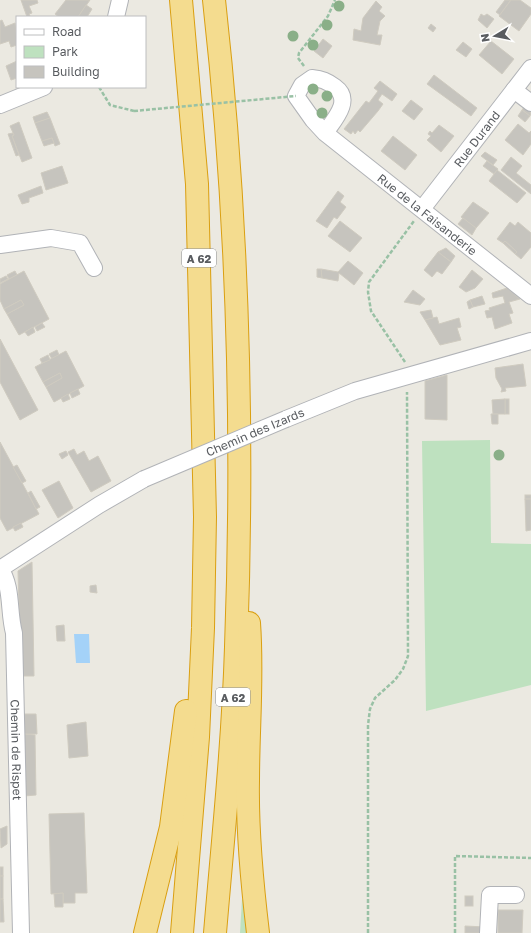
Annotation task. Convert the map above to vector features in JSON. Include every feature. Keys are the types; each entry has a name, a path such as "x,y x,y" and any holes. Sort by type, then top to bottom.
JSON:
{"highway":[{"name":"A 62","path":"181,0 197,184 205,517 203,628 198,737 182,933"},
{"name":"A 62","path":"214,0 220,60 236,293 239,460 236,650 228,786 215,933"},
{"path":"239,460 251,654 248,819 250,860 258,933"},
{"path":"145,933 171,827 183,736 205,517"}],"street":[{"path":"116,16 120,0"},
{"name":"Rue Durand","path":"422,209 531,68"},
{"path":"296,96 302,85 312,78 323,79 338,90 342,98 339,113 325,132"},
{"path":"0,105 42,88"},
{"path":"514,90 531,103"},
{"name":"Rue de la Faisanderie","path":"296,96 313,120 325,132 531,296"},
{"path":"0,245 51,238 80,244 94,268"},
{"name":"Chemin des Izards","path":"0,569 98,505 144,479 355,391 531,341"},
{"name":"Chemin de Rispet","path":"0,569 9,586 11,619 14,633 21,933"},
{"path":"488,933 490,895 516,895"}],"path":[{"path":"312,78 309,70 300,63 298,58 299,52 328,16 335,0"},
{"path":"100,88 110,105 134,110 296,96"},
{"path":"407,368 404,358 371,311 368,292 369,282 422,209"},
{"path":"368,933 368,725 370,709 375,698 395,680 403,668 408,656 407,393 409,388"},
{"path":"456,933 455,856 531,858"}],"green space":[{"path":"490,440 491,543 531,544 531,685 426,711 422,441"},
{"path":"242,899 248,905 249,933 240,933"}],"water":[{"path":"74,634 89,634 90,663 76,663"}],"building":[{"path":"21,0 37,0 38,3 29,6 32,13 29,14 30,16 27,16"},
{"path":"66,0 90,0 79,16 58,16 55,14"},
{"path":"505,0 511,0 500,15 496,12"},
{"path":"511,0 520,0 531,8 531,14 519,31 499,16"},
{"path":"376,1 382,7 379,11 385,16 380,21 377,35 382,35 380,45 353,40 354,29 361,31 363,18"},
{"path":"86,5 92,9 88,16 79,16"},
{"path":"481,14 484,16 487,14 494,19 487,28 478,20"},
{"path":"2,20 5,27 15,23 16,45 11,47 9,41 0,44 0,21"},
{"path":"431,24 436,28 433,32 428,28"},
{"path":"323,39 332,46 323,58 314,51"},
{"path":"491,41 514,59 502,74 479,55"},
{"path":"463,42 472,49 466,57 456,50"},
{"path":"16,61 16,78 11,80 6,66"},
{"path":"434,75 477,108 471,116 427,84"},
{"path":"380,81 397,94 392,101 382,94 378,100 383,104 378,111 360,132 358,130 355,134 353,131 351,134 344,129 366,101 369,103 378,91 374,88"},
{"path":"411,100 423,109 414,120 402,111"},
{"path":"524,107 531,113 530,116 522,110"},
{"path":"522,110 530,116 525,122 518,116"},
{"path":"47,112 50,118 35,123 33,117"},
{"path":"50,118 60,144 55,146 52,138 42,141 35,123"},
{"path":"19,122 32,158 22,162 12,136 14,135 10,126"},
{"path":"518,124 529,133 531,131 531,144 523,155 505,140"},
{"path":"439,125 454,136 441,152 427,140 431,136 428,134 430,131 432,133"},
{"path":"13,133 14,135 12,136 19,155 16,156 8,134"},
{"path":"393,136 417,155 405,170 381,151"},
{"path":"52,138 54,143 44,146 42,141"},
{"path":"485,152 497,160 493,165 481,156"},
{"path":"511,157 522,166 516,173 531,185 531,194 501,170"},
{"path":"487,161 498,169 494,174 483,166"},
{"path":"62,166 68,183 46,190 41,173"},
{"path":"497,170 526,193 517,203 489,181"},
{"path":"41,186 43,193 29,198 29,202 22,204 18,195"},
{"path":"338,191 344,196 340,202 346,207 337,219 334,217 327,228 316,221"},
{"path":"473,202 489,213 476,228 461,217"},
{"path":"463,218 476,228 472,235 458,224"},
{"path":"340,221 362,238 350,252 328,236"},
{"path":"510,222 515,226 518,222 531,233 531,247 521,259 515,254 517,252 505,241 503,243 497,239"},
{"path":"505,241 517,252 515,254 503,243"},
{"path":"446,248 455,256 451,262 438,252"},
{"path":"438,252 451,262 442,274 437,271 432,277 424,270"},
{"path":"348,261 363,273 354,285 339,273 338,281 322,278 321,269 338,272"},
{"path":"317,269 321,269 322,278 317,277"},
{"path":"472,270 483,279 475,288 466,292 459,287"},
{"path":"15,271 17,275 9,279 7,275"},
{"path":"24,271 49,319 19,335 7,314 24,305 21,300 4,309 0,300 0,284"},
{"path":"6,276 8,279 0,283 0,279"},
{"path":"507,288 520,299 509,302 513,313 509,314 512,323 495,329 492,317 487,318 485,311 490,310 489,308 505,303 503,296 493,298 492,293"},
{"path":"413,290 425,299 420,305 404,302"},
{"path":"482,296 485,304 473,307 470,300"},
{"path":"21,300 24,305 7,314 4,309"},
{"path":"470,300 473,307 469,309 467,302"},
{"path":"431,310 433,318 425,320 420,312"},
{"path":"437,317 439,324 459,318 461,327 457,328 461,340 440,345 425,320"},
{"path":"42,323 45,327 37,331 35,327"},
{"path":"33,327 35,332 28,336 25,332"},
{"path":"0,339 38,410 20,420 0,382"},
{"path":"57,350 59,355 52,359 49,354"},
{"path":"66,351 84,386 54,402 46,387 62,378 60,373 43,382 35,367"},
{"path":"48,355 50,360 42,363 40,359"},
{"path":"523,364 526,386 505,388 506,391 501,392 502,389 496,378 495,368"},
{"path":"60,373 62,378 46,387 43,382"},
{"path":"447,375 447,420 425,419 425,381"},
{"path":"78,389 80,394 72,398 70,393"},
{"path":"68,394 70,399 63,402 61,398"},
{"path":"505,399 509,399 509,414 505,414"},
{"path":"505,399 505,414 493,414 492,400"},
{"path":"491,414 498,414 498,424 492,424"},
{"path":"0,442 39,514 7,531 0,518"},
{"path":"74,449 77,455 84,451 89,461 98,456 111,481 91,492 68,452"},
{"path":"66,451 68,455 62,459 59,454"},
{"path":"17,465 26,481 22,483 13,467"},
{"path":"59,481 73,508 58,518 42,490"},
{"path":"31,491 40,507 36,509 28,493"},
{"path":"525,495 531,495 531,499 525,499"},
{"path":"525,499 531,499 531,530 526,531"},
{"path":"21,523 23,527 15,531 13,527"},
{"path":"32,562 34,676 21,676 18,571"},
{"path":"96,585 97,593 90,592 90,586"},
{"path":"64,625 65,641 57,641 56,626"},
{"path":"22,714 36,714 37,734 23,734"},
{"path":"86,722 88,756 69,758 67,725"},
{"path":"23,734 35,735 36,795 24,796"},
{"path":"84,813 87,893 75,893 75,903 63,903 63,893 51,894 49,814"},
{"path":"7,826 7,844 1,848 0,829"},
{"path":"0,867 3,867 3,876 0,876"},
{"path":"0,876 3,876 3,899 0,899"},
{"path":"63,893 63,907 55,907 54,894"},
{"path":"465,896 473,896 473,906 465,906"},
{"path":"0,899 3,899 4,922 0,922"},
{"path":"498,910 523,910 522,933 498,933"},
{"path":"465,926 485,927 485,933 465,933"}]}
